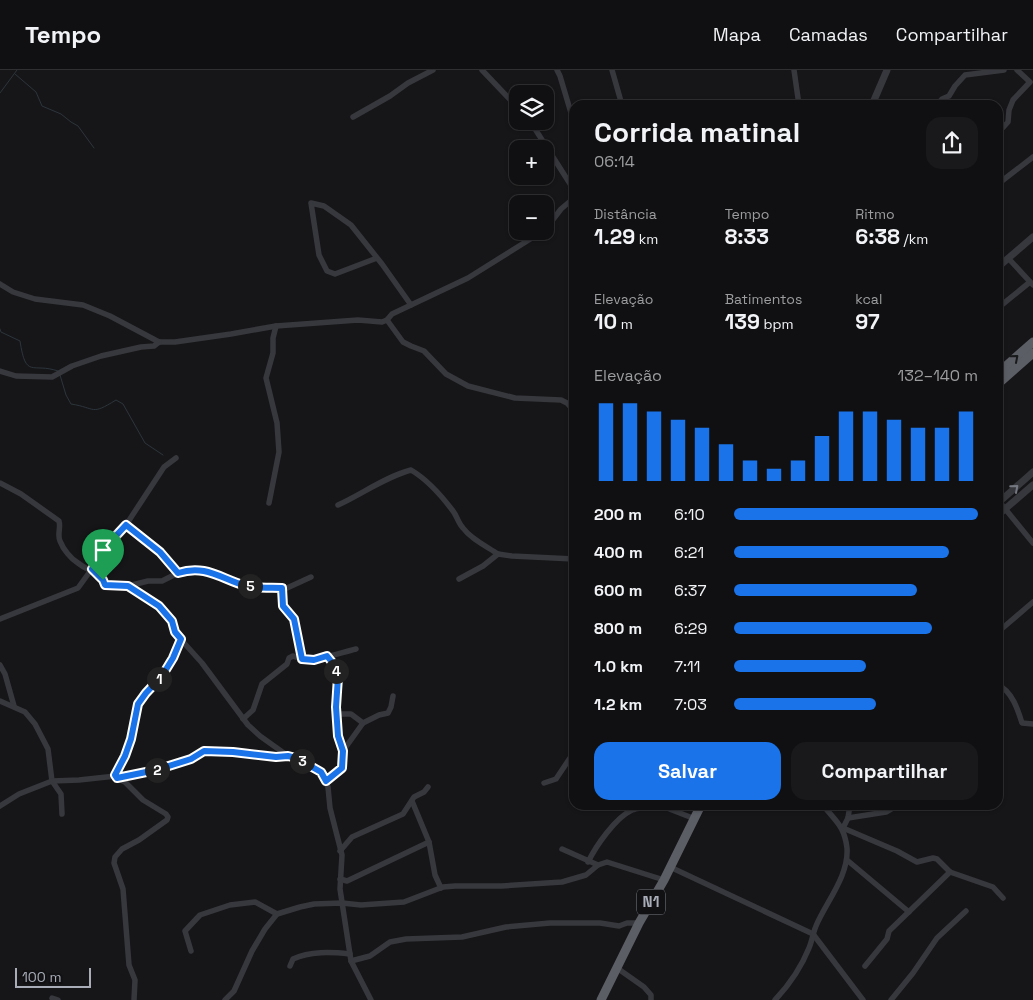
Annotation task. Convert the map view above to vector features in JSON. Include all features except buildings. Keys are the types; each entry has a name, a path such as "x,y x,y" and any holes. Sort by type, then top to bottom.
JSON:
{"highway":[{"path":"1003,369 1033,342"},
{"path":"1003,380 1033,353"},
{"name":"N1","path":"602,1000 639,923 664,880 698,810"}],"street":[{"path":"353,117 390,96 408,82 433,70"},
{"path":"482,70 509,98"},
{"path":"557,70 569,106"},
{"path":"612,70 621,100"},
{"path":"794,70 798,100"},
{"path":"874,100 887,70"},
{"path":"941,100 949,96 965,75 1004,70"},
{"path":"1003,128 1008,122 1009,110 1013,100 1030,82 1017,70"},
{"path":"536,130 569,182"},
{"path":"1003,180 1033,157"},
{"path":"377,258 335,274 327,271 319,255 311,202 324,206 352,225 377,258 411,305"},
{"path":"554,218 569,202"},
{"path":"1003,304 1032,284 1003,263 1033,236"},
{"path":"0,284 14,292 35,299 83,305 110,316 159,342 174,342 276,326 358,320 378,322 386,320 392,314 439,290 468,278 528,240"},
{"path":"386,320 403,342 424,351 446,374 468,386 515,398 561,400 569,404"},
{"path":"269,503 279,452 276,423 266,378 276,326"},
{"path":"0,371 16,376 52,377 72,366 101,356 154,346 159,342"},
{"path":"0,619 64,593 75,591 113,539 126,525 164,466 176,458"},
{"path":"338,505 378,483 411,470 429,483 454,512 462,528 498,554 569,559"},
{"path":"1003,498 1033,472"},
{"path":"0,483 21,494 59,522 59,540 64,548 77,562 92,569 103,580 105,585 128,586 148,581 162,581 191,569 205,570 247,586 288,588 311,578"},
{"path":"1033,485 1005,509 1033,543"},
{"path":"126,525 160,552 178,573"},
{"path":"459,579 483,566 498,554"},
{"path":"128,586 161,608 172,621 175,632 202,663 243,719 260,736 288,756"},
{"path":"282,588 283,606 294,619 302,659"},
{"path":"1003,628 1033,602"},
{"path":"116,777 131,739 138,704 162,676 173,658 181,639"},
{"path":"243,719 252,710 262,684 287,664 288,658 293,656 314,660 356,649"},
{"path":"326,781 342,768 343,751 338,736 336,707 338,677 335,666 327,656"},
{"path":"0,664 5,674 14,706"},
{"path":"1003,687 1009,692 1022,724 1033,724"},
{"path":"343,751 363,723 388,713 393,696"},
{"path":"0,701 25,712 35,724 48,749 52,781 62,794 62,814"},
{"path":"337,714 351,714 363,723"},
{"path":"0,806 19,794 52,781 116,777 156,770 191,759 204,751 296,758 321,772 329,788 330,808 342,857 340,879 342,903 351,961 372,1000"},
{"path":"544,783 556,779 569,760"},
{"path":"116,777 125,782 143,800 168,817 167,820 139,840 122,849 115,857 114,863 123,889 129,965 135,980 134,1000"},
{"path":"340,851 352,837 403,814 416,796 424,792 428,786"},
{"path":"412,801 429,842 435,875 441,888"},
{"path":"588,862 596,846 632,810"},
{"path":"672,810 694,819"},
{"path":"827,810 843,828 898,851 917,862 933,858 937,859 950,872 993,887 1003,898"},
{"path":"775,1000 792,981 809,949 813,934 839,882 847,860 843,828 849,810"},
{"path":"848,818 889,810"},
{"path":"340,879 347,881 429,842"},
{"path":"562,849 598,865"},
{"path":"847,860 909,912"},
{"path":"225,1000 234,991 252,951 265,929 277,914 314,904 342,903 361,905 404,902 441,888 454,886 502,886 562,882 586,875 598,865 611,862 664,880"},
{"path":"670,867 813,934 863,1000"},
{"path":"865,966 887,940 889,931 950,872"},
{"path":"191,951 185,932 202,914 227,906 253,901 277,914"},
{"path":"891,1000 913,973 937,938 966,911"},
{"path":"351,961 370,956 390,942 406,939 462,937 506,927 541,924 586,923 619,926 627,923 639,923"},
{"path":"290,966 293,960 308,954 327,952 350,954"},
{"path":"617,968 644,988 651,995 651,1000"}],"waterway":[{"path":"0,93 17,70"},
{"path":"15,74 36,92 42,106 61,114 78,126 94,148"},
{"path":"0,329 1,332 20,341 22,353 28,365 58,371"},
{"path":"60,375 71,404 94,410 116,400 123,404 145,443 163,455"}],"route":[{"path":"126,525 160,552 178,573 191,569 205,570 247,586 282,588 283,606 293,616 302,659 314,660 327,656 335,666 338,677 336,707 338,736 343,751 342,768 326,781 321,772 296,758 288,756 276,757 204,751 194,758 144,774 117,778 115,775 131,739 138,704 162,676 173,658 181,639 175,632 172,621 159,606 128,586 107,586 103,580 92,569 113,539 126,525"}]}
